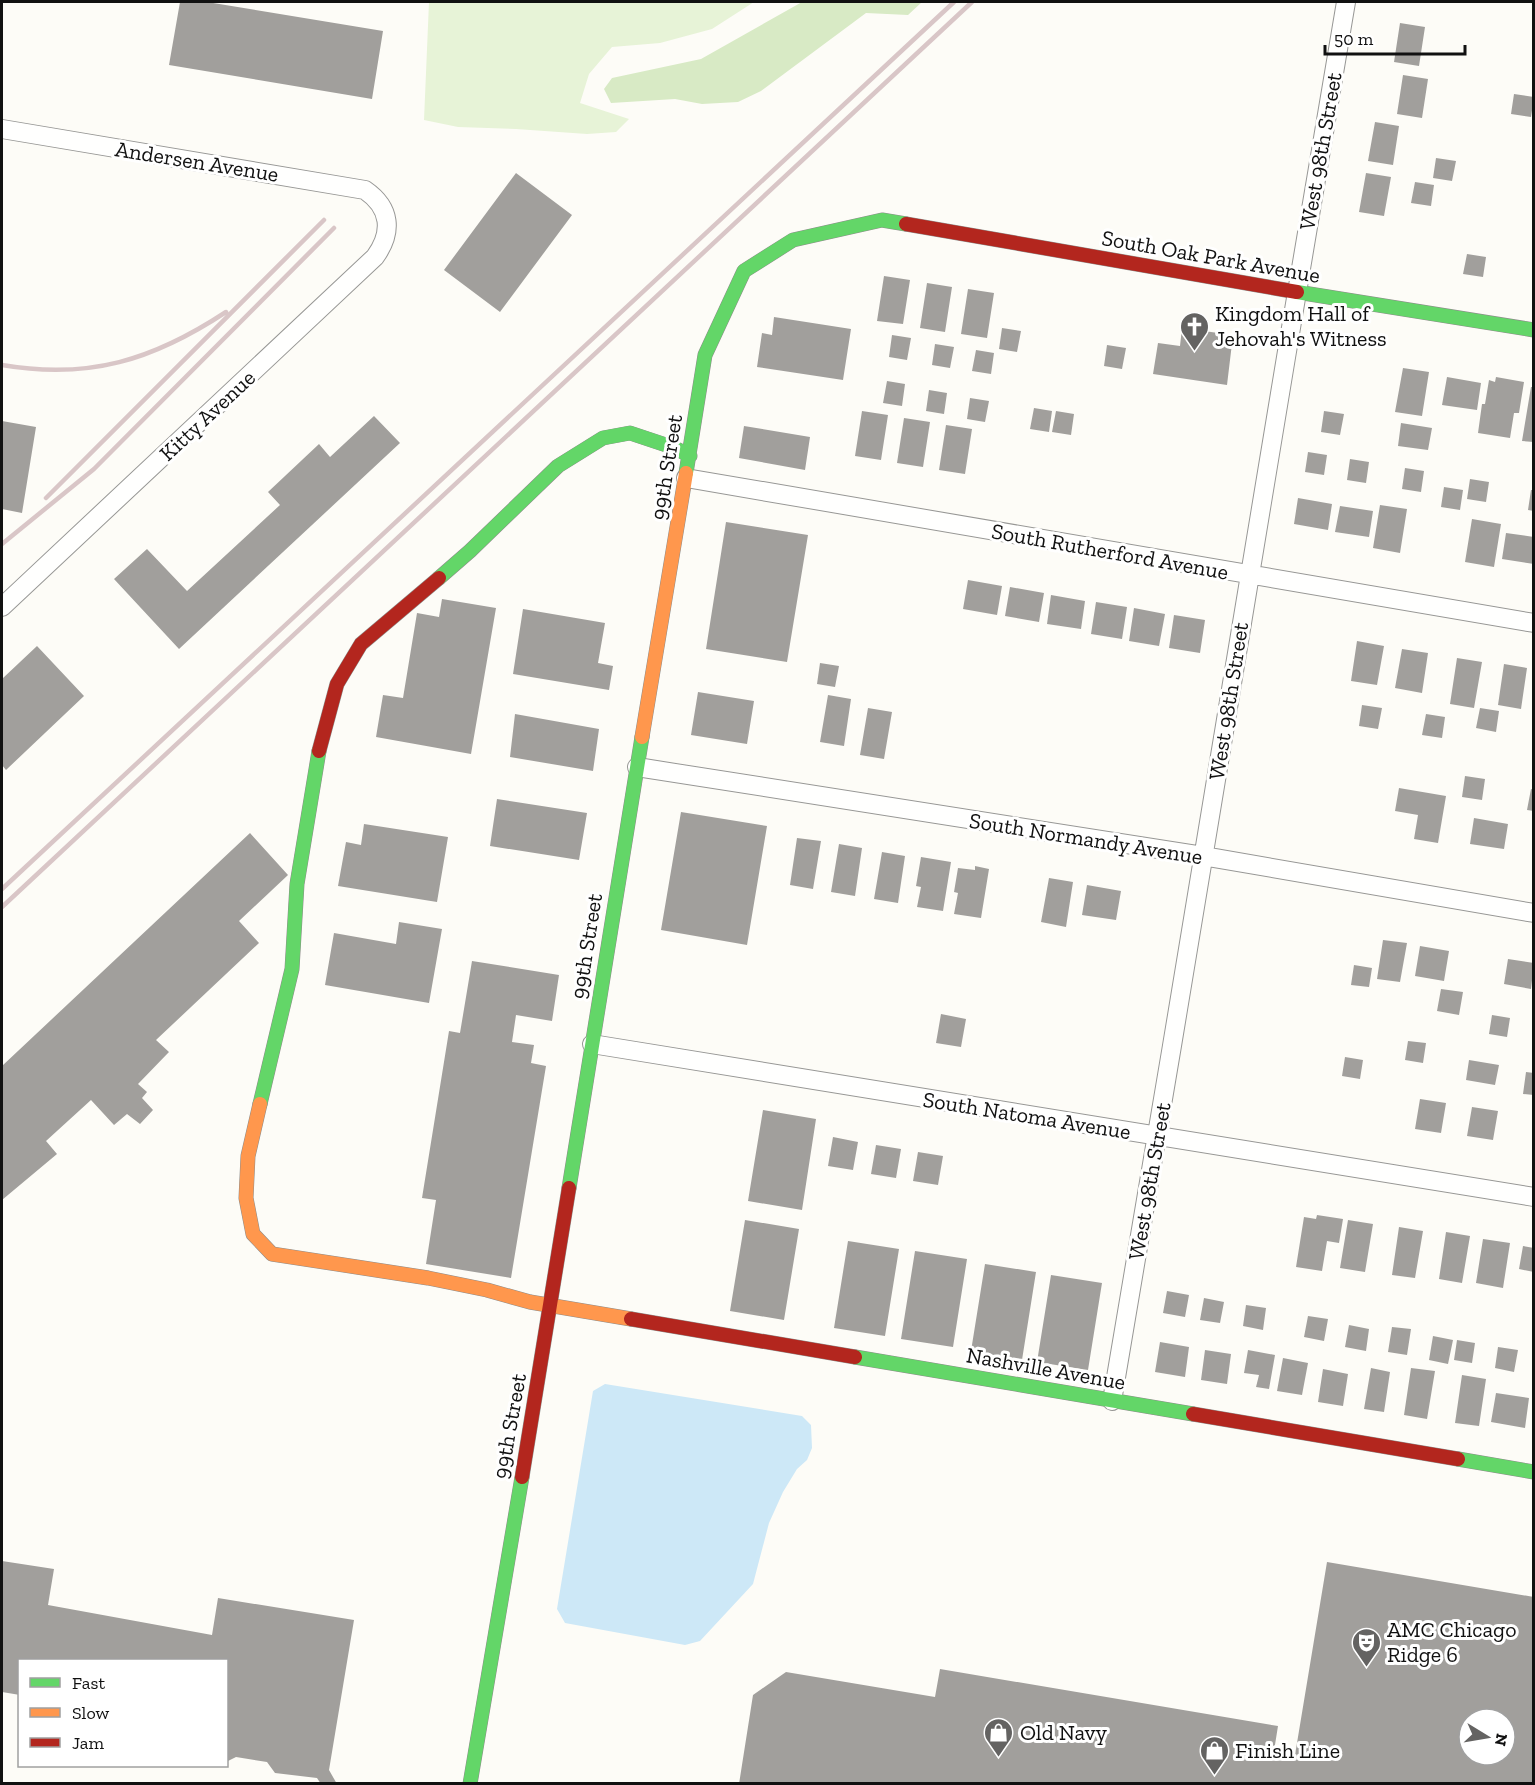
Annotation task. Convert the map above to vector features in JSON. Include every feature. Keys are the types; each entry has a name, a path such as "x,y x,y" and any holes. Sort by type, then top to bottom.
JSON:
{"street":[{"name":"West 98th Street","path":"1112,1401 1346,2"},
{"name":"Andersen Avenue","path":"2,129 365,190 375,197 384,211"},
{"name":"Kitty Avenue","path":"2,607 375,257 383,246 387,233 384,211"},
{"name":"South Oak Park Avenue","path":"882,220 1296,292 1533,330"},
{"name":"99th Street","path":"470,1784 551,1306 705,355 744,271 793,240 882,220"},
{"name":"Nashville Avenue","path":"690,456 675,448 630,433 603,438 558,466 470,551 361,644 337,684 317,758 297,884 292,969 248,1156 246,1197 253,1234 272,1254 331,1261 440,1280 551,1306 1533,1472"},
{"name":"South Rutherford Avenue","path":"686,478 1533,623"},
{"name":"South Normandy Avenue","path":"637,768 1203,856 1533,913"},
{"name":"South Natoma Avenue","path":"592,1044 1533,1197"}],"green space":[{"path":"429,2 754,2 712,29 660,43 612,47 589,74 580,103 629,119 616,132 587,134 458,127 424,120"},
{"path":"802,2 922,2 908,15 866,13 761,91 738,102 702,104 675,99 611,103 604,89 612,78 701,59"}],"water":[{"path":"605,1384 802,1416 811,1425 812,1448 807,1460 797,1469 783,1492 769,1523 753,1584 700,1641 685,1645 565,1623 557,1609 593,1391"}],"building":[{"path":"180,2 207,2 383,31 372,99 169,65"},
{"path":"1400,23 1425,27 1419,66 1394,62"},
{"path":"1403,75 1428,79 1422,118 1397,114"},
{"path":"1514,94 1534,97 1531,117 1511,114"},
{"path":"1375,122 1399,126 1393,165 1368,161"},
{"path":"1436,158 1456,161 1452,181 1433,178"},
{"path":"516,173 572,215 500,312 444,270"},
{"path":"1366,173 1391,177 1384,216 1359,212"},
{"path":"1415,182 1434,185 1431,206 1411,203"},
{"path":"1467,254 1486,257 1483,277 1463,274"},
{"path":"884,276 910,280 903,324 877,321"},
{"path":"927,283 952,287 945,332 920,328"},
{"path":"968,289 994,293 987,338 961,334"},
{"path":"774,317 851,329 843,380 757,367 762,333 772,335"},
{"path":"1002,328 1021,331 1017,352 999,349"},
{"name":"Kingdom Hall of Jehovah's Witness","path":"1182,328 1233,335 1227,385 1153,374 1158,343 1180,346"},
{"path":"892,335 911,338 907,360 889,357"},
{"path":"935,344 954,347 950,368 932,365"},
{"path":"1107,345 1126,348 1122,369 1104,366"},
{"path":"976,350 994,353 991,374 972,371"},
{"path":"1403,368 1429,372 1422,416 1395,412"},
{"path":"1447,377 1481,383 1477,410 1442,405"},
{"path":"1496,377 1524,382 1519,413 1514,413 1510,438 1478,433 1482,404 1485,404 1489,380 1495,382"},
{"path":"887,381 905,384 902,406 883,403"},
{"path":"1531,387 1534,387 1534,442 1522,441"},
{"path":"929,390 947,393 944,414 926,411"},
{"path":"970,398 989,401 985,422 967,419"},
{"path":"1034,408 1052,411 1049,432 1030,429"},
{"path":"862,411 888,415 881,460 855,456"},
{"path":"1056,411 1074,414 1071,435 1052,432"},
{"path":"1324,411 1344,414 1340,435 1321,432"},
{"path":"374,416 400,443 179,649 114,579 147,549 187,591 280,505 268,492 319,444 330,457"},
{"path":"904,418 930,422 923,467 897,463"},
{"path":"2,421 36,427 22,513 2,509"},
{"path":"1401,423 1432,428 1428,450 1398,446"},
{"path":"946,425 972,429 965,474 939,470"},
{"path":"744,426 810,437 805,470 739,458"},
{"path":"1308,452 1327,455 1324,475 1305,472"},
{"path":"1350,459 1369,462 1366,483 1347,480"},
{"path":"1405,468 1424,471 1421,492 1402,489"},
{"path":"1470,479 1489,482 1486,502 1467,499"},
{"path":"1444,487 1463,490 1460,510 1441,507"},
{"path":"1531,490 1534,490 1534,511 1528,510"},
{"path":"1298,498 1332,504 1328,530 1294,524"},
{"path":"1380,505 1407,509 1400,553 1373,548"},
{"path":"1340,506 1373,511 1369,537 1335,532"},
{"path":"1472,519 1501,524 1494,567 1465,562"},
{"path":"726,522 808,535 787,662 706,649"},
{"path":"1506,533 1534,537 1534,564 1502,559"},
{"path":"968,580 1002,586 997,615 963,609"},
{"path":"1010,587 1044,593 1039,622 1005,616"},
{"path":"1051,595 1085,601 1081,629 1047,624"},
{"path":"442,599 496,608 471,754 376,737 383,695 403,698 417,613 439,617"},
{"path":"1096,602 1127,607 1122,639 1091,634"},
{"path":"1134,608 1165,614 1159,646 1129,641"},
{"path":"523,609 605,623 598,663 613,666 609,690 513,674"},
{"path":"1174,615 1205,620 1200,653 1169,648"},
{"path":"1357,641 1384,646 1377,685 1351,681"},
{"path":"37,646 84,696 6,770 2,765 2,679"},
{"path":"1402,649 1428,653 1422,693 1395,688"},
{"path":"1457,658 1482,662 1474,708 1450,704"},
{"path":"820,663 839,666 835,687 817,684"},
{"path":"1504,664 1527,668 1521,709 1498,705"},
{"path":"698,692 754,701 747,744 691,735"},
{"path":"828,695 851,699 844,746 820,742"},
{"path":"1362,705 1382,708 1378,729 1359,726"},
{"path":"868,708 892,712 884,759 860,755"},
{"path":"1480,708 1499,711 1496,732 1476,728"},
{"path":"515,714 599,729 593,771 510,757"},
{"path":"1426,714 1445,717 1442,738 1422,735"},
{"path":"1465,776 1485,779 1482,800 1462,797"},
{"path":"1399,788 1446,796 1438,843 1414,839 1418,815 1395,811"},
{"path":"1531,789 1534,790 1534,811 1527,810"},
{"path":"497,799 587,813 579,860 490,846"},
{"path":"681,812 767,826 747,945 661,930"},
{"path":"1474,818 1508,824 1504,849 1470,844"},
{"path":"364,824 448,837 437,902 338,886 346,842 361,845"},
{"path":"250,833 288,875 239,921 259,943 156,1040 169,1052 138,1084 147,1092 142,1098 153,1110 140,1124 127,1114 114,1125 91,1100 46,1141 57,1154 2,1200 2,1066"},
{"path":"797,838 821,841 813,889 790,885"},
{"path":"839,844 862,848 855,896 831,892"},
{"path":"882,852 905,856 898,903 874,899"},
{"path":"921,857 951,862 943,911 917,907 921,887 916,886"},
{"path":"975,866 989,869 981,918 954,914 958,893 954,892 958,868 975,870"},
{"path":"1049,878 1073,882 1066,927 1041,922"},
{"path":"1087,885 1121,891 1116,920 1082,915"},
{"path":"399,922 442,929 429,1003 325,985 334,933 396,944"},
{"path":"1383,940 1407,943 1400,982 1377,979"},
{"path":"1420,946 1449,951 1444,981 1415,976"},
{"path":"1508,959 1534,963 1531,989 1504,984"},
{"path":"472,961 559,975 552,1021 516,1015 512,1042 534,1045 531,1063 546,1066 511,1278 426,1264 436,1200 422,1198 449,1031 460,1033"},
{"path":"1354,965 1372,968 1369,987 1351,985"},
{"path":"1441,989 1463,992 1459,1015 1437,1011"},
{"path":"941,1014 966,1019 961,1047 936,1043"},
{"path":"1492,1015 1510,1018 1507,1037 1489,1034"},
{"path":"1408,1041 1426,1043 1423,1063 1405,1060"},
{"path":"1345,1057 1363,1060 1360,1079 1342,1076"},
{"path":"1469,1060 1499,1065 1495,1085 1466,1080"},
{"path":"1526,1072 1534,1073 1534,1095 1523,1094"},
{"path":"1420,1099 1446,1103 1441,1133 1415,1129"},
{"path":"1472,1107 1498,1111 1493,1140 1467,1136"},
{"path":"763,1110 816,1119 802,1210 748,1201"},
{"path":"833,1137 858,1142 853,1170 828,1166"},
{"path":"876,1145 901,1149 896,1178 871,1174"},
{"path":"918,1152 943,1156 938,1185 913,1181"},
{"path":"1317,1215 1343,1219 1339,1243 1327,1241 1322,1271 1296,1267 1304,1217 1316,1219"},
{"path":"745,1220 799,1229 784,1320 730,1311"},
{"path":"1348,1220 1373,1224 1365,1272 1340,1268"},
{"path":"1399,1227 1423,1231 1415,1278 1392,1275"},
{"path":"1446,1232 1470,1236 1462,1283 1439,1279"},
{"path":"1483,1239 1510,1243 1503,1288 1476,1283"},
{"path":"848,1241 899,1249 885,1336 834,1328"},
{"path":"1523,1246 1534,1248 1534,1272 1519,1269"},
{"path":"915,1251 967,1259 953,1347 901,1339"},
{"path":"985,1264 1036,1272 1022,1360 971,1351"},
{"path":"1051,1275 1102,1283 1088,1370 1037,1362"},
{"path":"1167,1291 1189,1295 1185,1317 1163,1313"},
{"path":"1204,1298 1224,1302 1220,1323 1200,1320"},
{"path":"1246,1305 1266,1308 1263,1330 1243,1326"},
{"path":"1308,1316 1328,1319 1324,1341 1304,1337"},
{"path":"1349,1325 1369,1329 1366,1351 1345,1347"},
{"path":"1392,1327 1411,1329 1407,1355 1388,1352"},
{"path":"1433,1336 1453,1340 1448,1364 1429,1360"},
{"path":"1457,1340 1475,1343 1472,1363 1454,1360"},
{"path":"1160,1342 1189,1347 1185,1377 1155,1372"},
{"path":"1498,1347 1518,1350 1514,1372 1495,1368"},
{"path":"1205,1350 1231,1354 1227,1384 1201,1380"},
{"path":"1248,1350 1275,1355 1269,1389 1256,1387 1259,1375 1244,1373"},
{"path":"1283,1358 1308,1363 1302,1395 1277,1391"},
{"path":"1371,1368 1390,1372 1384,1412 1364,1409"},
{"path":"1411,1368 1435,1371 1427,1419 1404,1415"},
{"path":"1323,1369 1348,1374 1343,1406 1318,1402"},
{"path":"1462,1375 1486,1379 1479,1426 1455,1423"},
{"path":"1496,1393 1529,1398 1525,1428 1491,1422"},
{"path":"2,1561 54,1569 48,1605 212,1635 218,1598 354,1620 329,1770 337,1784 321,1784 317,1778 275,1773 267,1762 236,1757 228,1761 228,1659 18,1659 18,1695 2,1692"},
{"path":"1327,1562 1534,1597 1534,1784 739,1784 753,1695 786,1672 935,1697 940,1669 1278,1726 1274,1751 1295,1755"}],"railway":[{"path":"2,889 954,2"},
{"path":"2,907 972,2"},
{"path":"46,498 324,220"},
{"path":"2,544 94,469 334,228"},
{"path":"2,365 63,370 119,362 172,343 226,312"}],"traffic: fast":[{"path":"686,473 705,355 744,271 793,240 882,220 906,224"},
{"path":"1297,292 1534,330"},
{"path":"439,578 558,466 603,438 630,433 675,448 690,456"},
{"path":"569,1188 642,737"},
{"path":"260,1104 292,969 297,884 319,751"},
{"path":"855,1357 1193,1414"},
{"path":"1458,1459 1534,1472"},
{"path":"470,1784 522,1477"}],"traffic: slow":[{"path":"642,737 686,473"},
{"path":"260,1104 248,1156 246,1198 253,1234 272,1254 428,1278 487,1290 530,1302 631,1319"}],"traffic: jam":[{"path":"906,224 1297,292"},
{"path":"319,751 337,684 361,644 439,578"},
{"path":"522,1477 569,1188"},
{"path":"631,1319 855,1357"},
{"path":"1193,1414 1458,1459"}],"place":[{"name":"Kingdom Hall of Jehovah's Witness","path":"1194,352"},
{"name":"AMC Chicago Ridge 6","path":"1366,1668"},
{"name":"Old Navy","path":"999,1758"},
{"name":"Finish Line","path":"1214,1776"}]}
